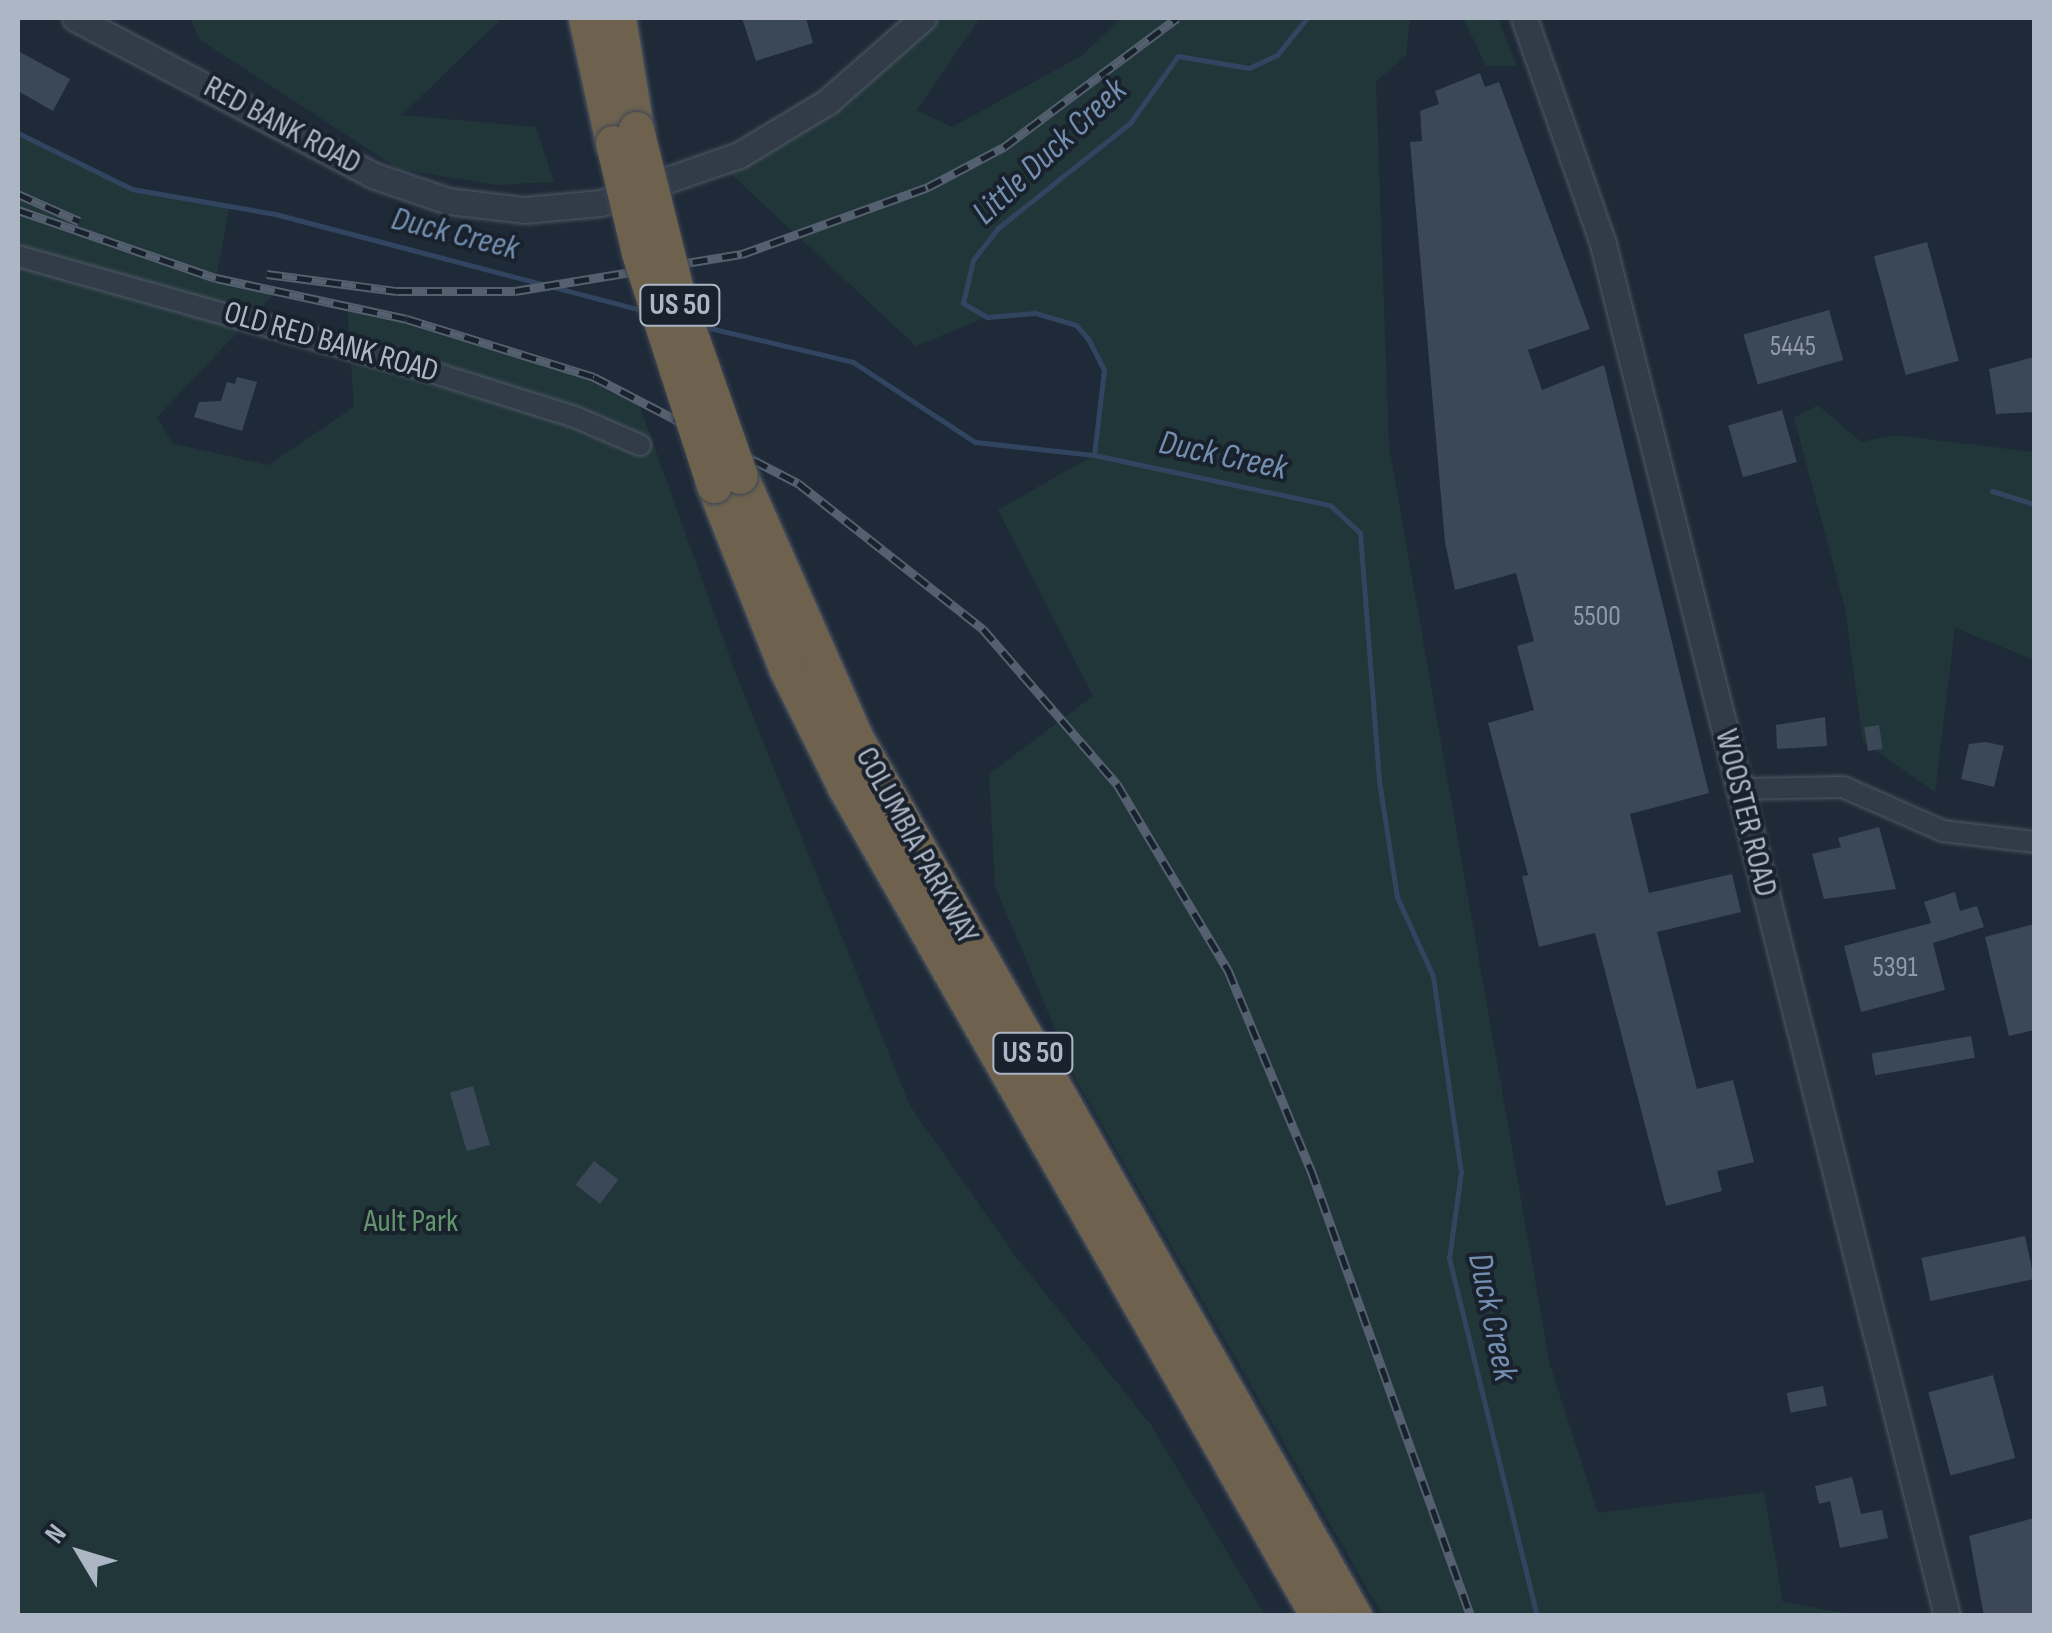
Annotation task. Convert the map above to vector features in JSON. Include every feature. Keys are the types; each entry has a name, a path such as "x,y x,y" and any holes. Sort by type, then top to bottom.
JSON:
{"highway":[{"name":"COLUMBIA PARKWAY","path":"586,18 625,136"},
{"name":"COLUMBIA PARKWAY","path":"618,18 625,136 640,253 727,480 787,670 845,787 1318,1616"},
{"name":"COLUMBIA PARKWAY","path":"727,480 855,737 1354,1616"}],"street":[{"name":"RED BANK ROAD","path":"74,18 376,176 448,201 525,210 629,196 739,155 827,102 923,18"},
{"name":"WOOSTER ROAD","path":"1524,18 1565,119 1603,244 1947,1616"},
{"name":"OLD RED BANK ROAD","path":"18,256 283,338 547,408 640,446"},
{"path":"1739,789 1844,787 1943,831 2034,842"}],"green space":[{"path":"190,18 502,18 402,115 536,127 554,182 495,185 399,169 200,40"},
{"path":"923,18 980,18 917,110 952,127 1083,55 1121,18 1410,18 1406,55 1376,82 1389,446 1550,1365 1598,1513 1764,1492 1783,1602 1856,1615 1382,1615 1077,1081 995,886 989,774 1093,696 998,510 1094,455 1104,370 1076,325 1035,313 987,317 916,346 719,163"},
{"path":"1463,18 1498,18 1517,66 1486,66"},
{"name":"Ault Park","path":"18,133 132,189 230,205 216,277 278,290 157,417 172,443 268,465 354,407 347,305 516,348 636,396 736,674 910,1106 1017,1258 1151,1425 1265,1615 18,1615"},
{"path":"1818,405 1861,442 1895,435 2034,452 2034,660 1955,628 1935,792 1863,742 1845,608 1794,418"}],"building":[{"path":"742,18 806,18 813,43 756,61"},
{"path":"18,51 70,79 53,111 18,91"},
{"path":"1480,73 1485,87 1499,82 1590,329 1528,350 1542,390 1604,365 1709,793 1630,814 1649,893 1732,874 1741,912 1657,932 1697,1089 1733,1080 1754,1162 1717,1171 1722,1191 1666,1206 1595,933 1539,947 1522,876 1528,875 1488,723 1534,710 1517,646 1534,641 1516,573 1455,590 1445,542 1410,142 1422,141 1420,111 1439,104 1435,91"},
{"path":"1927,242 1959,361 1906,375 1874,256"},
{"path":"1829,310 1843,360 1758,385 1743,335"},
{"path":"2034,357 2034,412 1996,414 1989,369"},
{"path":"237,377 257,382 242,431 194,417 199,402 221,401 227,382 235,384"},
{"path":"1782,410 1797,462 1743,477 1728,425"},
{"path":"1825,717 1827,746 1777,749 1776,725"},
{"path":"1879,725 1883,749 1868,751 1864,727"},
{"path":"1969,744 2004,746 1994,787 1961,779"},
{"path":"1879,827 1896,889 1824,899 1812,854 1841,847 1838,838"},
{"path":"1955,892 1960,911 1977,906 1984,927 1933,943 1945,990 1861,1012 1844,946 1931,923 1924,902"},
{"path":"2034,924 2034,1030 2009,1036 1985,937"},
{"path":"1971,1036 1975,1058 1875,1075 1872,1054"},
{"path":"473,1086 490,1145 467,1151 450,1093"},
{"path":"594,1161 618,1180 600,1204 576,1185"},
{"path":"2025,1236 2034,1279 1930,1301 1921,1258"},
{"path":"1993,1375 2015,1458 1951,1475 1928,1392"},
{"path":"1823,1386 1827,1406 1790,1413 1787,1393"},
{"path":"1852,1477 1861,1514 1882,1510 1888,1538 1840,1548 1830,1501 1819,1504 1815,1486"},
{"path":"2034,1518 2034,1616 1984,1616 1969,1536"}],"waterway":[{"name":"Little Duck Creek","path":"1094,455 1104,370 1089,340 1076,325 1035,313 987,317 963,303 973,260 998,228 1130,123 1178,56 1249,68 1277,55 1307,18"},
{"name":"Duck Creek","path":"18,133 132,189 275,214 642,310"},
{"name":"Duck Creek","path":"701,326 853,362 975,442 1094,455 1330,505 1360,533 1379,781 1397,897 1433,976 1461,1172 1449,1258 1537,1616"},
{"path":"1992,491 2034,504"}],"railway":[{"path":"267,274 397,291 515,291 742,254 928,187 1004,147 1177,18"},
{"path":"18,194 79,221"},
{"path":"18,210 216,278 407,319 594,377 798,483 983,629 1117,784 1228,970 1311,1170 1471,1616"}]}
